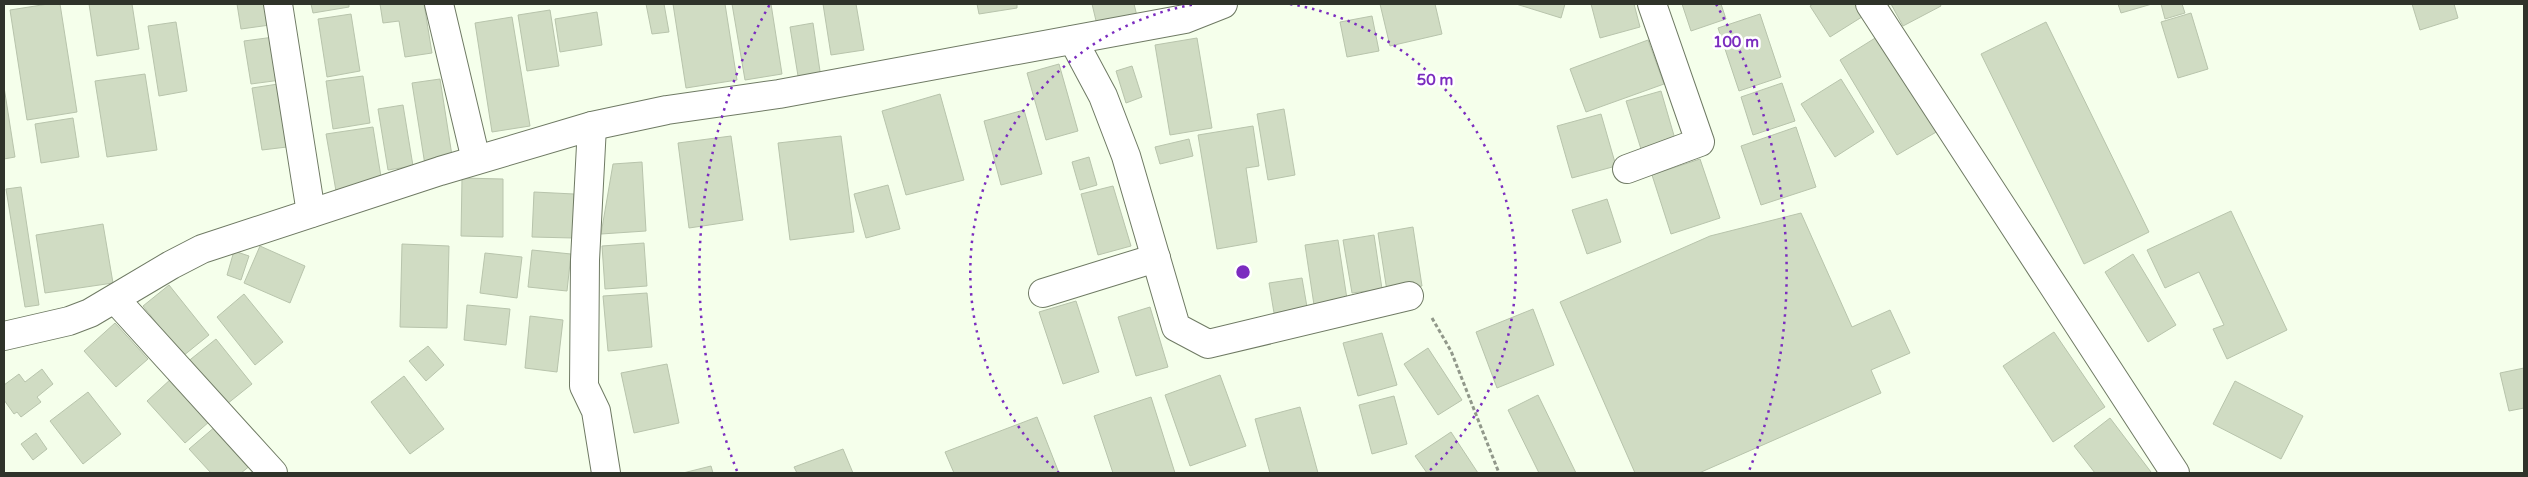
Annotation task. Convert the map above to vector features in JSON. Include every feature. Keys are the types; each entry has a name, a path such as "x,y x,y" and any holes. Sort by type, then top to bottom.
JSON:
{"street":[{"path":"278,4 311,213"},
{"path":"439,4 476,160"},
{"path":"4,336 69,321 90,313 202,249 476,160 592,126 658,112 778,94 1185,19 1223,4"},
{"path":"1628,170 1700,142 1652,4"},
{"path":"1870,4 2174,473"},
{"path":"1073,40 1103,96 1126,156 1176,327 1208,344 1409,296"},
{"path":"592,126 585,260 584,386 596,411 606,473"},
{"path":"1043,293 1156,258"},
{"path":"115,299 273,473"}],"path":[{"path":"1409,296 1418,298 1451,351 1499,473"}],"building":[{"path":"60,4 77,112 27,120 10,10"},
{"path":"89,4 132,4 139,49 97,56"},
{"path":"237,4 266,4 270,25 241,29"},
{"path":"311,4 349,4 349,7 313,13"},
{"path":"380,4 424,4 432,53 405,57 399,21 383,23"},
{"path":"646,4 664,4 669,32 652,34"},
{"path":"673,4 725,4 737,80 686,88"},
{"path":"732,4 771,4 782,74 745,80"},
{"path":"823,4 856,4 864,50 831,55"},
{"path":"977,4 1017,4 1017,8 979,14"},
{"path":"1092,4 1134,4 1138,20 1098,29"},
{"path":"1380,4 1435,4 1442,34 1390,46"},
{"path":"1516,4 1565,4 1561,18"},
{"path":"1591,4 1634,4 1640,27 1600,38"},
{"path":"1682,4 1721,4 1726,19 1691,31"},
{"path":"1813,4 1857,4 1865,15 1830,37 1810,6"},
{"path":"1891,4 1940,4 1941,6 1903,26"},
{"path":"2118,4 2152,4 2121,13"},
{"path":"2161,4 2182,4 2185,13 2165,19"},
{"path":"2412,4 2454,4 2458,18 2420,30"},
{"path":"550,10 559,66 527,71 518,15"},
{"path":"597,12 602,45 560,52 555,19"},
{"path":"2191,13 2208,69 2178,78 2161,22"},
{"path":"351,14 360,71 327,77 318,19"},
{"path":"1760,14 1781,77 1739,91 1718,28"},
{"path":"1372,16 1379,51 1347,57 1340,22"},
{"path":"512,17 530,126 492,132 475,23"},
{"path":"176,22 187,91 159,96 148,26"},
{"path":"2046,22 2149,232 2084,264 1981,54"},
{"path":"813,23 821,78 799,82 790,27"},
{"path":"1880,35 1938,131 1897,155 1840,60"},
{"path":"274,37 281,80 251,84 244,41"},
{"path":"1197,38 1212,128 1170,135 1155,45"},
{"path":"1648,40 1664,84 1586,112 1570,69"},
{"path":"1059,64 1078,131 1046,140 1027,73"},
{"path":"1132,66 1142,97 1126,103 1116,71"},
{"path":"145,74 157,150 107,157 95,81"},
{"path":"363,76 370,123 333,129 326,81"},
{"path":"440,79 453,162 425,165 412,83"},
{"path":"1841,79 1874,132 1835,157 1801,104"},
{"path":"1782,83 1795,121 1753,135 1741,97"},
{"path":"278,84 287,147 262,150 252,88"},
{"path":"4,87 15,157 4,159"},
{"path":"1661,91 1675,139 1641,149 1626,101"},
{"path":"940,94 964,180 906,195 882,111"},
{"path":"403,105 413,166 388,170 378,109"},
{"path":"1284,109 1295,175 1268,180 1257,114"},
{"path":"1024,110 1042,174 1001,185 984,121"},
{"path":"1601,114 1616,166 1572,178 1557,126"},
{"path":"73,118 79,157 41,163 35,124"},
{"path":"1253,126 1259,166 1246,168 1257,242 1217,249 1198,135"},
{"path":"373,127 382,183 336,191 326,134"},
{"path":"1796,127 1816,187 1761,205 1741,146"},
{"path":"731,136 743,220 689,228 678,143"},
{"path":"841,136 854,232 790,240 778,143"},
{"path":"1189,139 1193,156 1160,164 1155,147"},
{"path":"1089,157 1097,185 1080,190 1072,162"},
{"path":"1700,159 1720,218 1671,234 1652,175"},
{"path":"642,162 646,231 601,234 613,164"},
{"path":"462,178 503,179 503,237 461,236"},
{"path":"888,185 900,229 866,238 854,194"},
{"path":"1113,186 1131,246 1098,255 1081,194"},
{"path":"21,187 39,305 25,307 6,189"},
{"path":"534,192 574,194 573,238 532,237"},
{"path":"1607,199 1621,242 1587,254 1572,210"},
{"path":"2231,211 2287,330 2227,359 2213,329 2224,325 2199,272 2165,288 2147,250"},
{"path":"1801,213 1852,327 1890,310 1910,353 1871,370 1881,393 1699,473 1635,473 1560,302 1710,236"},
{"path":"103,224 113,283 45,293 36,235"},
{"path":"1413,227 1422,286 1387,291 1378,233"},
{"path":"1374,235 1382,289 1352,293 1343,240"},
{"path":"1338,240 1347,299 1314,305 1305,245"},
{"path":"644,243 647,286 605,289 602,246"},
{"path":"402,244 449,246 447,328 400,327"},
{"path":"260,246 305,266 290,303 244,283"},
{"path":"532,250 571,254 567,291 528,287"},
{"path":"234,251 249,256 241,280 227,275"},
{"path":"485,253 522,257 517,298 480,293"},
{"path":"2133,254 2176,325 2148,342 2105,272"},
{"path":"1302,278 1307,307 1274,313 1269,283"},
{"path":"169,285 209,335 183,356 143,306"},
{"path":"647,293 652,347 608,351 603,296"},
{"path":"244,294 283,342 255,365 217,317"},
{"path":"1076,301 1099,372 1063,384 1039,312"},
{"path":"467,305 510,309 506,345 464,340"},
{"path":"1150,307 1168,367 1136,376 1118,317"},
{"path":"1533,309 1554,365 1497,388 1476,332"},
{"path":"530,316 563,320 557,372 525,368"},
{"path":"115,323 148,359 116,387 84,351"},
{"path":"2054,332 2105,407 2053,442 2003,366"},
{"path":"1382,333 1397,385 1358,396 1343,343"},
{"path":"216,339 252,384 222,408 186,363"},
{"path":"428,346 444,365 426,381 409,361"},
{"path":"1428,348 1462,400 1438,415 1404,364"},
{"path":"667,364 679,423 634,433 621,373"},
{"path":"2524,368 2524,408 2509,411 2500,373"},
{"path":"42,369 53,384 37,397 41,402 21,417 17,412 14,414 4,400 4,385 19,374 25,382"},
{"path":"1220,375 1246,446 1190,466 1165,395"},
{"path":"404,376 444,429 410,454 371,402"},
{"path":"172,378 210,421 185,443 147,401"},
{"path":"2235,381 2303,416 2281,459 2213,424"},
{"path":"88,392 121,434 83,464 50,421"},
{"path":"1538,395 1576,473 1539,473 1508,410"},
{"path":"1394,396 1407,444 1372,454 1359,405"},
{"path":"1151,397 1175,473 1113,473 1094,416"},
{"path":"1300,407 1318,473 1270,473 1255,419"},
{"path":"1037,417 1059,473 954,473 945,452"},
{"path":"2110,418 2151,472 2095,473 2074,446"},
{"path":"216,426 251,465 241,473 211,473 189,449"},
{"path":"1451,432 1478,473 1427,473 1415,456"},
{"path":"36,433 47,449 33,460 21,444"},
{"path":"843,449 853,473 797,473 794,467"},
{"path":"711,466 713,473 683,473"}]}
